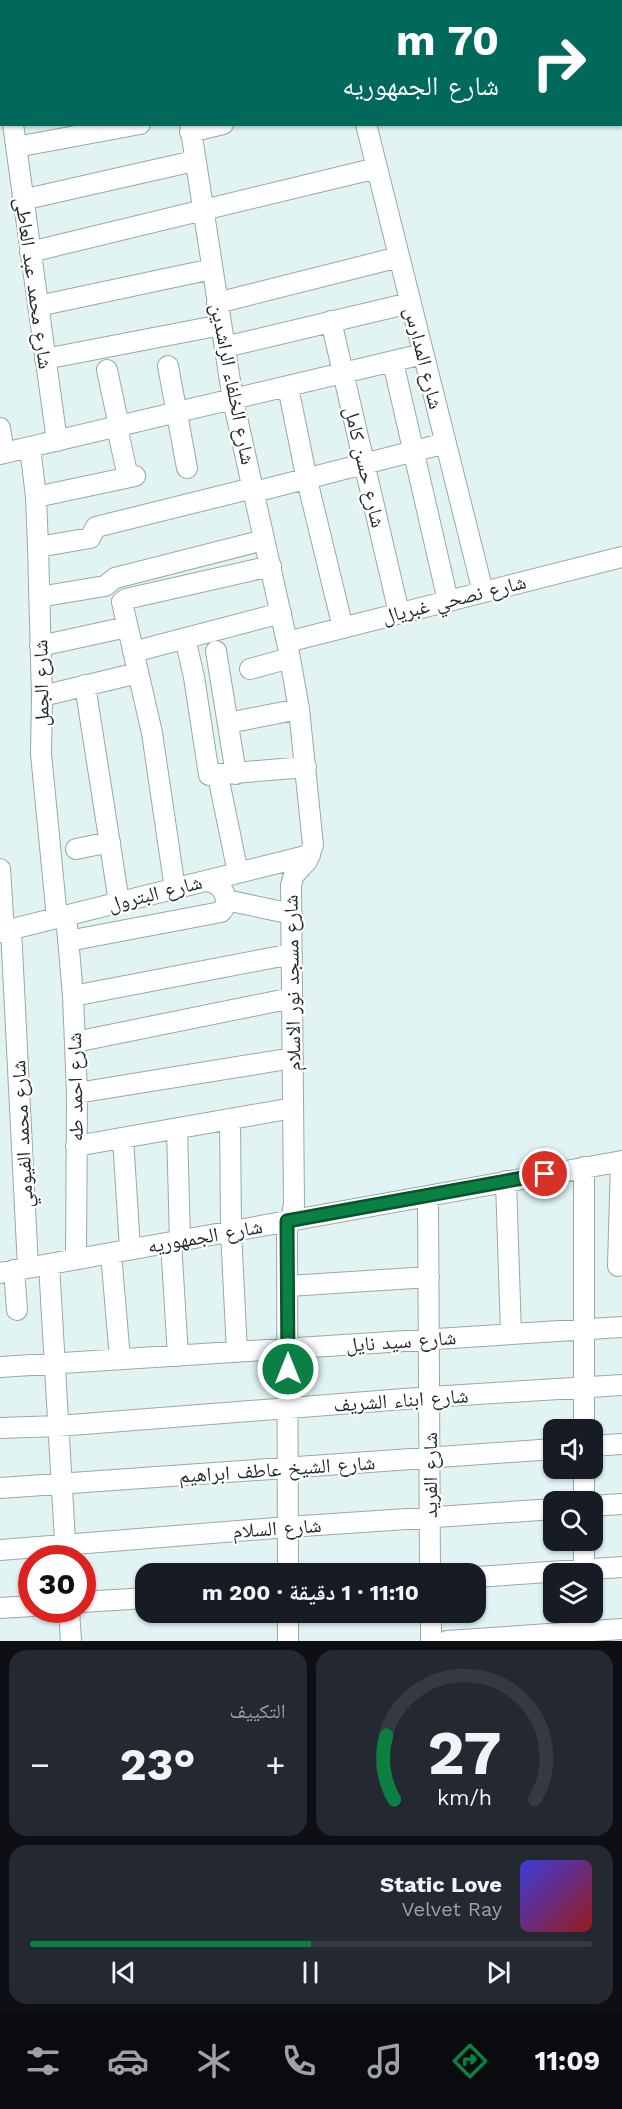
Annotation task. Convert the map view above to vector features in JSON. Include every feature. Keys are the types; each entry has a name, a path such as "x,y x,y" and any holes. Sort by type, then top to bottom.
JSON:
{"street":[{"name":"شارع محمد عبد العاطى","path":"13,126 57,441"},
{"path":"16,147 129,126"},
{"path":"190,128 206,126"},
{"name":"شارع المدارس","path":"366,126 483,592"},
{"name":"شارع الخلفاء الراشدين","path":"190,128 233,400 289,650"},
{"path":"22,200 194,161"},
{"path":"30,252 376,168"},
{"path":"217,303 399,257"},
{"path":"38,306 212,269"},
{"path":"225,347 410,303"},
{"name":"شارع حسن كامل","path":"331,321 399,613"},
{"path":"45,359 221,325"},
{"path":"0,428 2,454 423,354"},
{"path":"393,362 448,601"},
{"path":"168,366 187,468"},
{"path":"36,497 131,477 107,370"},
{"path":"288,387 307,480 343,628"},
{"path":"38,547 90,538 96,527 307,480 446,443"},
{"name":"شارع الجمل","path":"30,447 36,497 38,547 42,696 41,754 62,917"},
{"path":"39,597 105,586 115,578 264,540"},
{"name":"شارع نصحي غبريال","path":"250,669 343,628 622,557"},
{"path":"175,888 152,733 122,604 126,599 271,566"},
{"path":"133,652 281,613"},
{"path":"40,646 127,627"},
{"path":"185,638 194,677 208,773 222,775 306,767"},
{"path":"289,650 306,767 313,845 310,855"},
{"path":"216,651 228,723 222,775 238,873"},
{"path":"42,696 138,673"},
{"path":"86,685 119,902"},
{"path":"228,723 299,708"},
{"path":"76,849 110,842"},
{"name":"شارع البترول","path":"5,931 310,855"},
{"name":"شارع مسجد نور الاسلام","path":"288,1563 287,1221 291,1218 294,1205 292,879 310,855"},
{"name":"شارع محمد الفيومي","path":"0,870 5,931 17,1310"},
{"path":"68,941 220,912 224,909 225,894 218,885 207,880"},
{"path":"226,900 292,914"},
{"name":"شارع احمد طه","path":"62,917 68,941 75,1042 76,1259"},
{"path":"73,996 292,954"},
{"path":"75,1042 292,998"},
{"path":"77,1093 293,1058"},
{"path":"76,1146 293,1108"},
{"path":"230,1119 231,1231 237,1352"},
{"path":"177,1129 178,1356"},
{"path":"120,1359 123,1138"},
{"path":"584,1268 620,1266 621,1161"},
{"name":"شارع الجمهوريه","path":"14,1270 621,1161"},
{"path":"584,1167 584,1419"},
{"path":"506,1181 511,1334"},
{"name":"شارع الفريد","path":"428,1196 430,1563"},
{"path":"49,1264 66,1545"},
{"path":"288,1286 429,1277"},
{"name":"شارع سيد نايل","path":"0,1368 622,1327"},
{"name":"شارع ابناء الشريف","path":"0,1428 58,1426 429,1397 622,1385"},
{"path":"603,1445 622,1444"},
{"name":"شارع الشيخ عاطف ابراهيم","path":"0,1488 543,1450"},
{"path":"603,1505 622,1504"},
{"name":"شارع السلام","path":"96,1548 288,1527 543,1510"},
{"name":"شارع السلام","path":"0,1550 18,1550"},
{"path":"603,1569 622,1567"},
{"path":"486,1576 543,1573"},
{"path":"96,1601 135,1599"},
{"path":"0,1608 18,1607"},
{"path":"70,1623 71,1641"},
{"path":"288,1623 288,1641"},
{"path":"431,1623 431,1641"},
{"path":"447,1641 584,1628 622,1629"}],"route":[{"path":"288,1369 287,1221 545,1174"}]}
